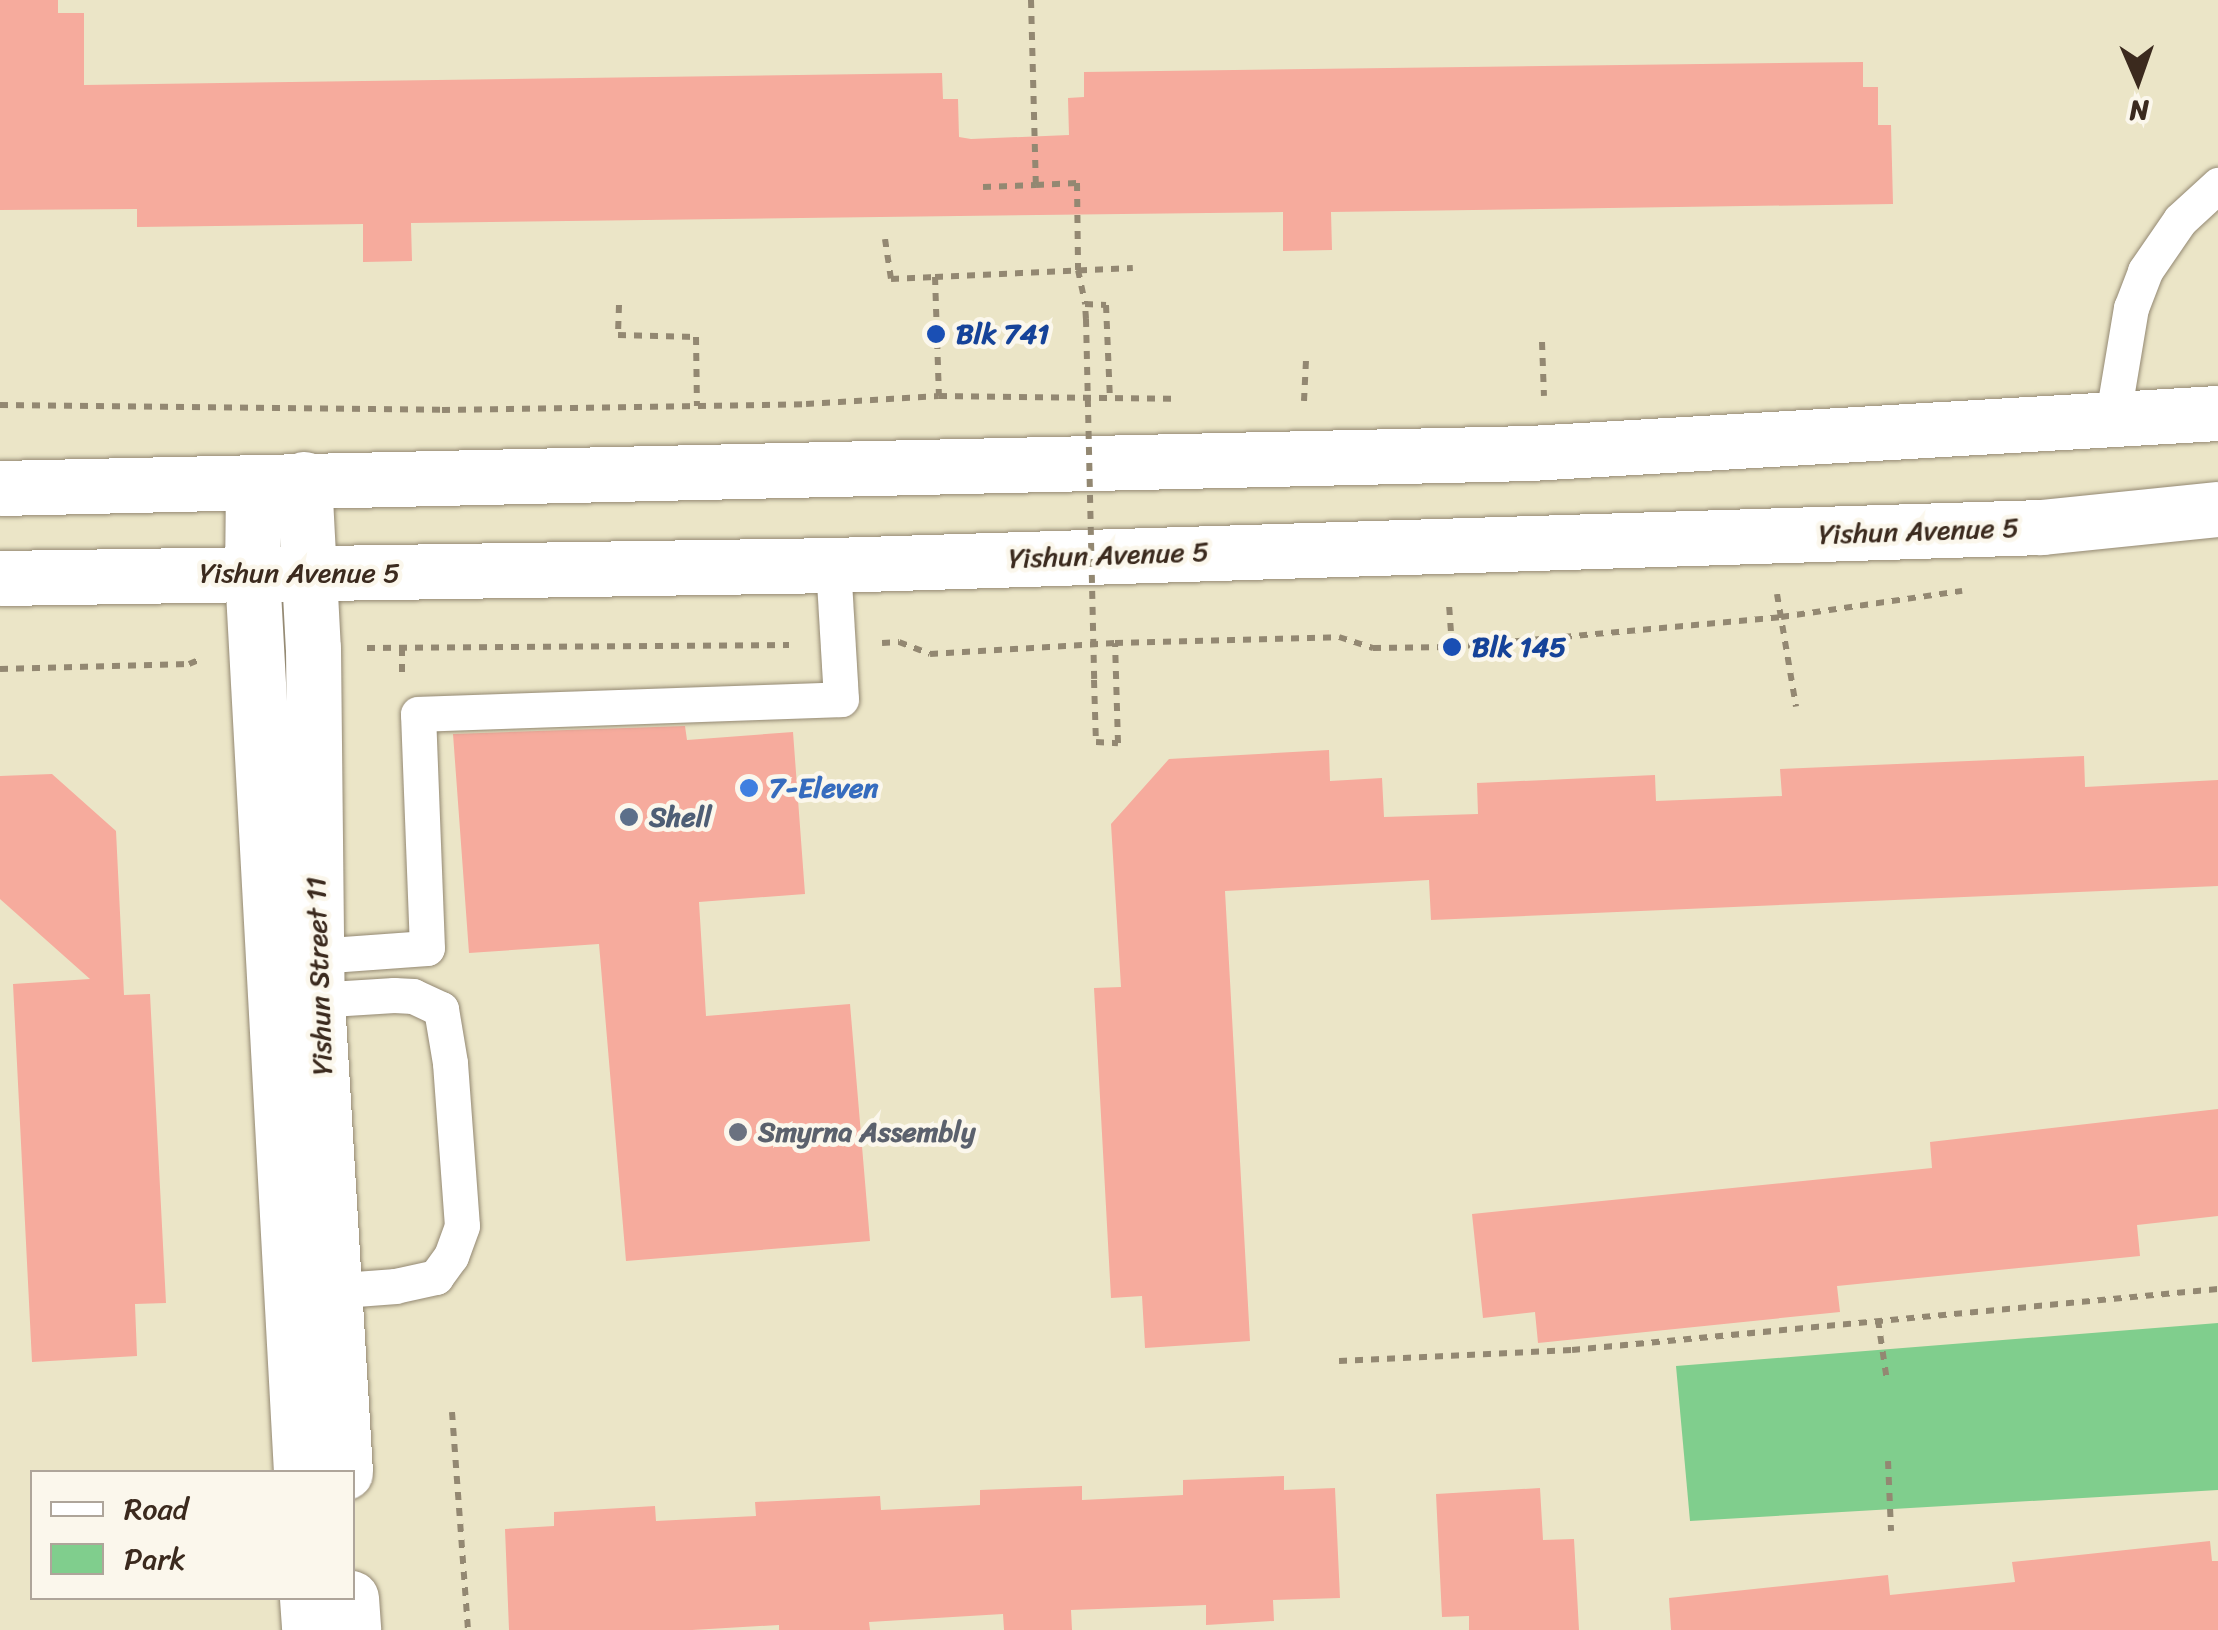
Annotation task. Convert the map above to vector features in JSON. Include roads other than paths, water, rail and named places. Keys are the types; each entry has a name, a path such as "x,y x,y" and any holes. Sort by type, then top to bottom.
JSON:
{"main road":[{"path":"0,488 1540,453 2218,413"},
{"name":"Yishun Street 11","path":"279,481 252,573 303,986"},
{"name":"Yishun Street 11","path":"279,481 309,574 303,986 322,1448"},
{"name":"Yishun Avenue 5","path":"0,578 833,566 1446,543 2040,527 2218,509"},
{"path":"307,1600 308,1630"},
{"path":"351,1600 353,1630"}],"lane":[{"path":"2112,421 2131,308 2146,271 2180,220 2218,186"},
{"path":"303,986 427,948 418,714 841,699 833,566"},
{"path":"303,986 413,996 441,1009 450,1063 462,1226 451,1256 436,1277 395,1286 314,1292"}],"place":[{"name":"Blk 741","path":"936,334"},
{"name":"Blk 145","path":"1452,647"},
{"name":"7-Eleven","path":"749,788"},
{"name":"Shell","path":"629,817"},
{"name":"Smyrna Assembly","path":"738,1132"}]}
